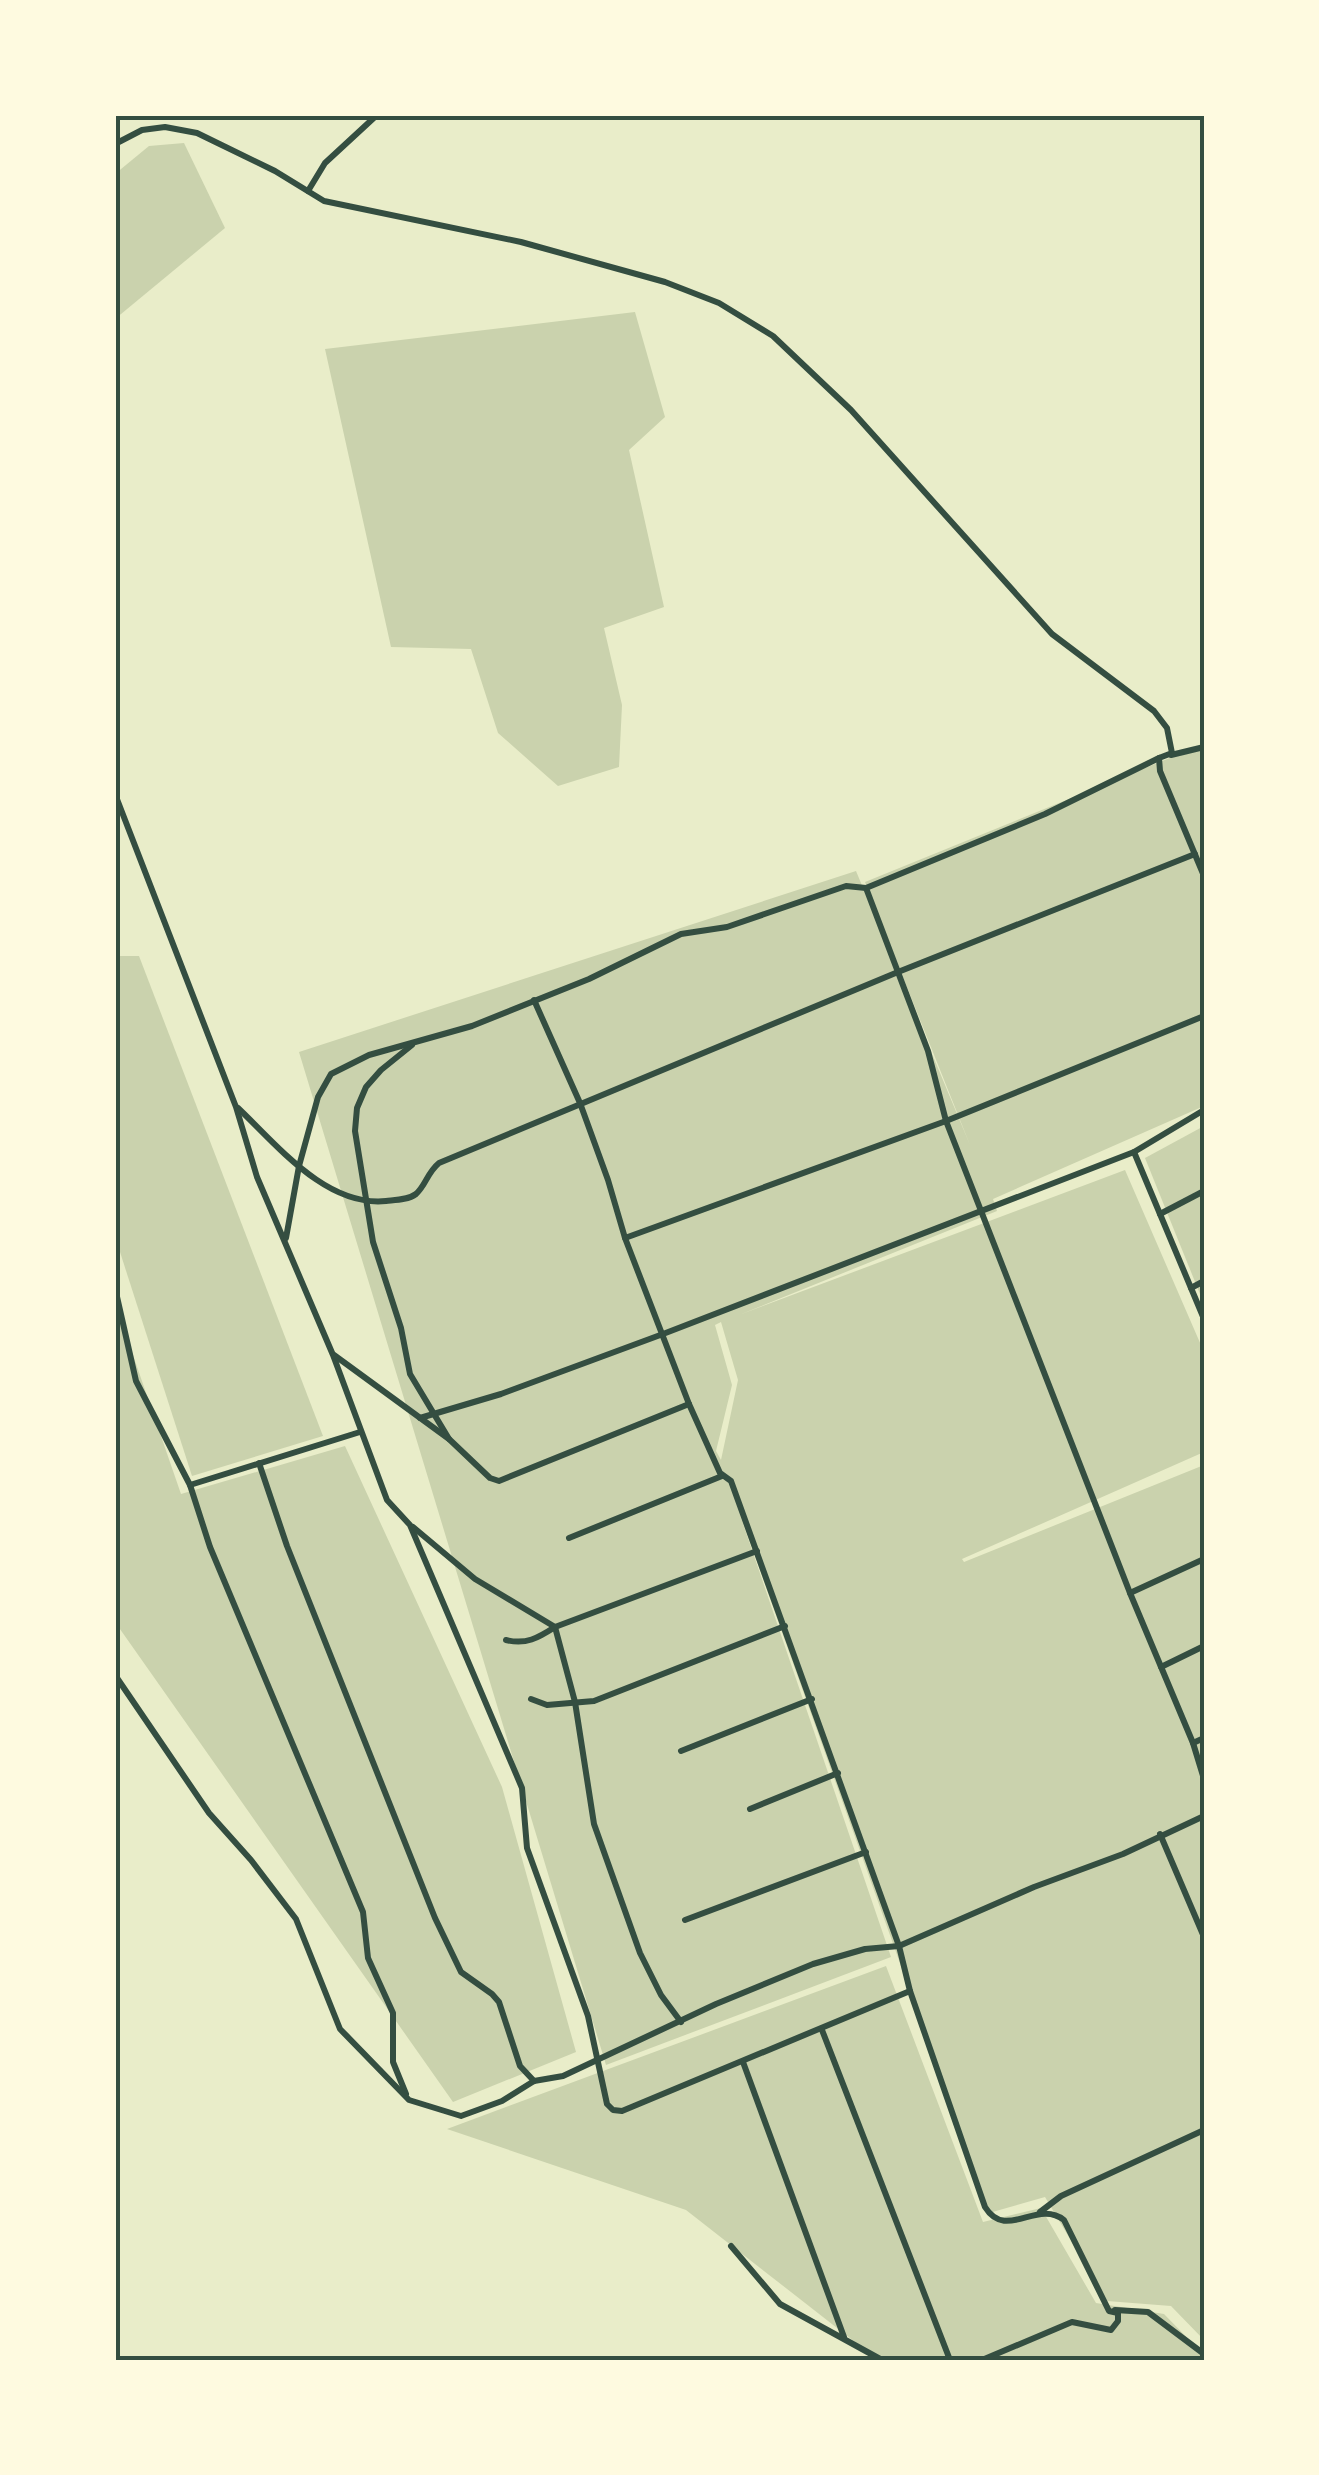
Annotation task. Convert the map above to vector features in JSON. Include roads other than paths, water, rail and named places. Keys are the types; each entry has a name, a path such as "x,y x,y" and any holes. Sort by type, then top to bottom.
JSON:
{"street":[{"path":"308,191 325,163 377,115"},
{"path":"115,144 142,130 165,127 197,133 335,204 372,208 521,242 665,282 711,299 773,336 882,443 1052,634 1154,711 1166,728 1172,753 1045,814 866,888 846,886 728,926 681,934 589,979 472,1026 369,1055 331,1074 318,1096 286,1241"},
{"path":"1159,758 1204,748"},
{"path":"1159,758 1160,771 1204,876"},
{"path":"115,794 236,1107 256,1177 333,1354 388,1500 474,1579 555,1627 575,1702 594,1824 640,1953 661,1995 681,2022"},
{"path":"236,1107 328,1187 368,1203 403,1199 416,1194 428,1172 440,1163 898,972 1195,854"},
{"path":"866,888 928,1051 946,1121 1204,1779"},
{"path":"534,1000 580,1103 688,1404 724,1476 731,1481 838,1772 988,2213 1006,2222 1040,2212 1064,2220 1108,2311"},
{"path":"626,1238 946,1121 1204,1016"},
{"path":"416,1042 366,1087 357,1108 355,1131 373,1242 401,1328 410,1374 449,1439"},
{"path":"420,1418 501,1394 664,1334 1134,1152 1204,1110"},
{"path":"1134,1152 1204,1319"},
{"path":"1160,1214 1204,1192"},
{"path":"1191,1288 1204,1282"},
{"path":"115,1288 136,1381 190,1485 210,1547 363,1912 368,1958 393,2013 392,2062 409,2100"},
{"path":"333,1354 449,1439 490,1478 504,1481 688,1404"},
{"path":"190,1485 360,1432"},
{"path":"258,1463 287,1546 435,1918 461,1972 499,2002 520,2066 534,2081"},
{"path":"569,1538 724,1476"},
{"path":"410,1524 522,1788 527,1848 588,2016 607,2104 618,2112 910,1992"},
{"path":"506,1640 520,1644 540,1638 555,1627 757,1551"},
{"path":"1130,1593 1204,1558"},
{"path":"531,1699 548,1705 594,1701 785,1626"},
{"path":"1161,1667 1204,1646"},
{"path":"115,1675 208,1812 296,1919 340,2029 409,2100 461,2116 502,2101 534,2081 563,2076 813,1964 864,1949 899,1946 1034,1887 1123,1854 1204,1816"},
{"path":"681,1751 812,1699"},
{"path":"1193,1744 1204,1738"},
{"path":"750,1809 838,1772"},
{"path":"1160,1834 1204,1938"},
{"path":"685,1920 866,1852"},
{"path":"822,2030 950,2360"},
{"path":"744,2062 844,2337"},
{"path":"1040,2212 1060,2196 1204,2130"},
{"path":"731,2246 780,2304 882,2360"},
{"path":"1108,2311 1148,2312 1204,2354"},
{"path":"982,2360 1072,2322 1110,2330 1118,2313 1108,2311"}]}
